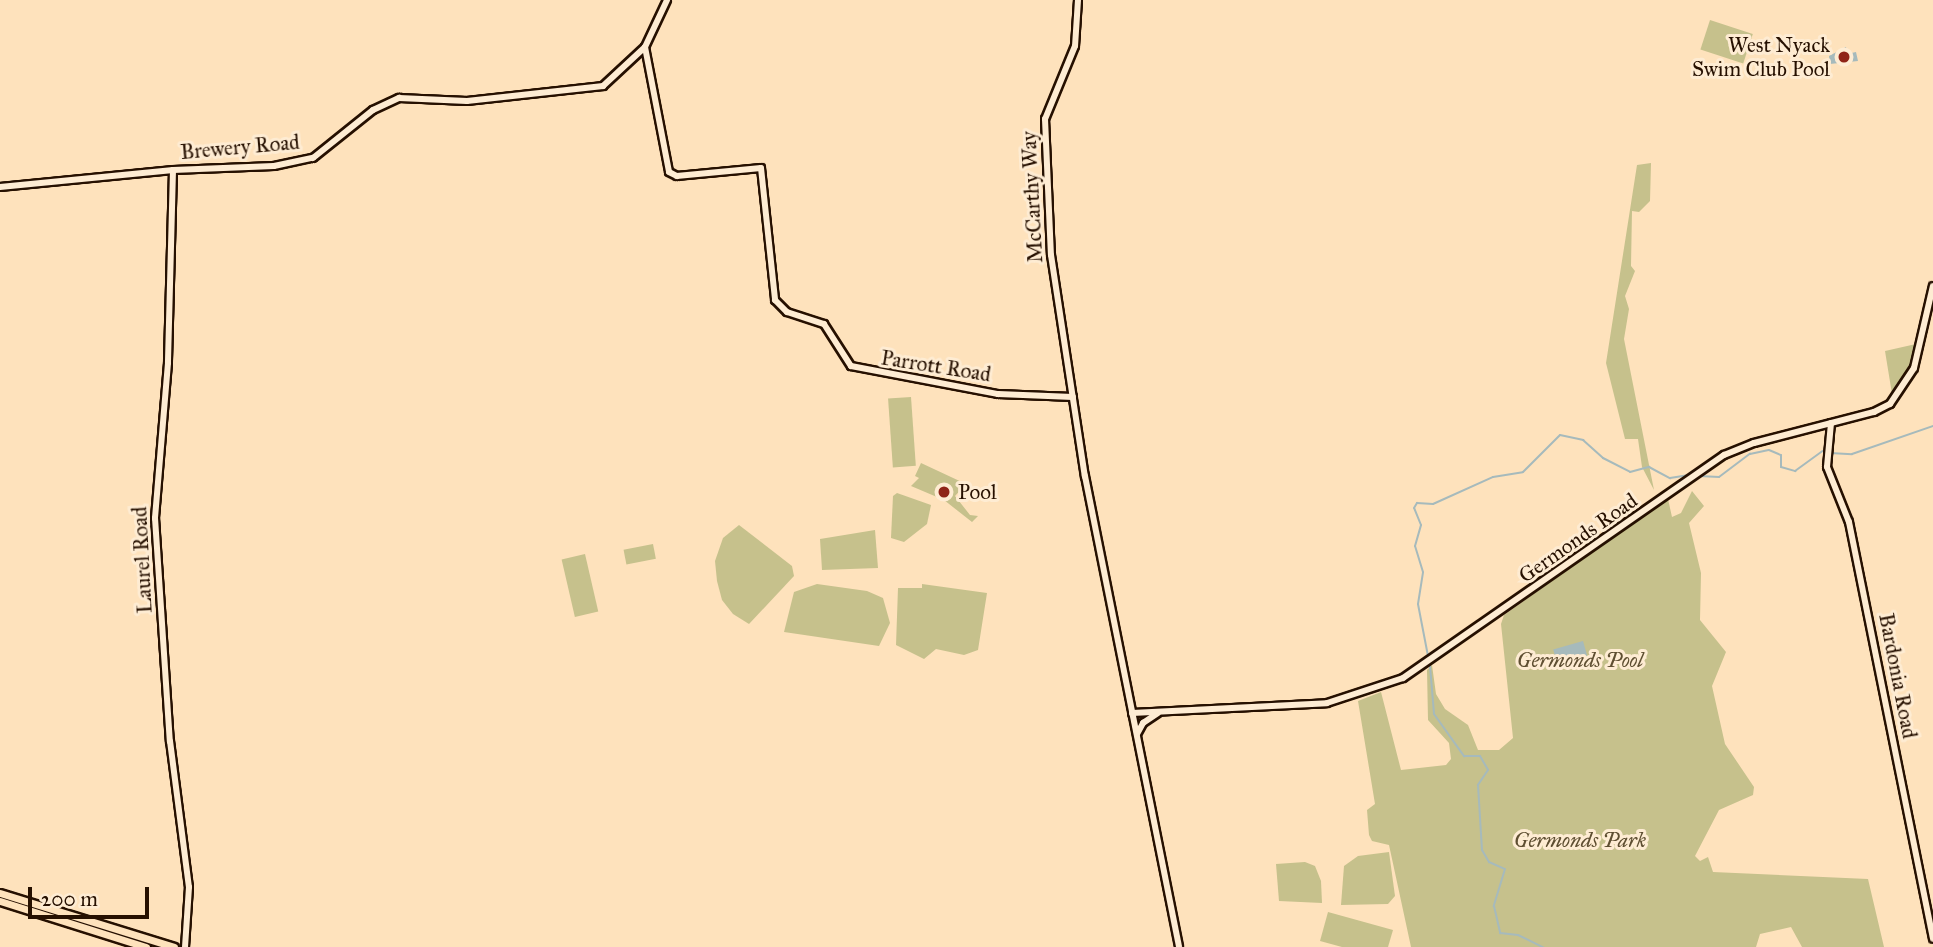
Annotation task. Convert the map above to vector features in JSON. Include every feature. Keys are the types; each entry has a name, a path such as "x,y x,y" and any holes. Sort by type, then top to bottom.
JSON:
{"main road":[{"path":"0,893 174,947"},
{"path":"0,901 146,947"}],"street":[{"name":"Brewery Road","path":"0,187 173,170 265,167 313,158 373,110 399,97 467,101 594,88 612,81 645,47 667,0"},
{"name":"McCarthy Way","path":"1073,397 1051,254 1051,193 1044,131 1051,100 1075,46 1078,0"},
{"name":"Parrott Road","path":"645,47 669,172 677,176 761,168 775,300 787,312 824,324 851,366 1002,395 1073,397"},
{"name":"Laurel Road","path":"173,170 168,363 155,518 170,741 189,887 185,947"},
{"name":"Germonds Road","path":"1132,713 1317,705 1388,685 1504,612 1724,455 1754,443 1877,411 1899,395 1915,364 1933,286"},
{"path":"1073,397 1179,947"},
{"name":"Bardonia Road","path":"1830,423 1827,467 1849,519 1933,939"},
{"path":"1137,736 1144,721 1162,712"}],"green space":[{"path":"1710,20 1753,34 1743,63 1700,49"},
{"path":"1651,163 1650,201 1639,212 1632,211 1631,266 1635,271 1625,296 1629,309 1624,339 1654,490 1642,467 1638,439 1625,439 1606,363 1637,165"},
{"path":"1916,344 1907,375 1892,394 1885,351"},
{"path":"911,397 916,466 893,467 888,399"},
{"name":"Pool","path":"921,463 966,484 955,496 970,515 978,516 972,522 944,500 911,486 919,478 915,476"},
{"name":"Germonds Park","path":"1692,491 1704,506 1689,523 1701,573 1700,620 1726,652 1712,686 1725,744 1754,787 1753,795 1719,810 1695,856 1700,861 1708,857 1713,872 1868,879 1884,947 1802,947 1791,927 1760,934 1756,947 1411,947 1389,845 1372,841 1369,835 1367,810 1375,804 1358,701 1381,692 1401,770 1446,765 1451,759 1449,743 1428,720 1427,670 1432,665 1436,694 1445,709 1468,725 1478,750 1499,750 1513,738 1501,624 1504,615 1668,499 1672,517 1681,513"},
{"path":"897,493 931,505 927,524 904,542 891,538 893,496"},
{"path":"739,525 792,566 794,576 749,624 733,614 722,600 717,581 715,561 723,538"},
{"path":"875,530 878,568 822,570 820,539"},
{"path":"653,544 656,559 626,564 624,550"},
{"path":"585,554 598,611 575,617 562,559"},
{"path":"817,584 867,591 883,598 890,623 879,646 784,632 794,592"},
{"path":"922,584 987,593 978,650 964,655 936,649 924,659 896,645 898,588 922,588"},
{"path":"1389,852 1395,896 1388,904 1341,905 1344,866 1358,856"},
{"path":"1305,862 1315,866 1321,881 1322,903 1279,901 1276,864"},
{"path":"1328,912 1393,930 1388,947 1342,947 1320,941"}],"shaded area":[{"name":"West Nyack Swim Club Pool","path":"1846,47 1847,54 1856,52 1858,61 1830,64 1829,56"},
{"path":"1583,641 1587,655 1557,664 1553,650"}],"waterway":[{"path":"1830,453 1852,454 1933,426"},
{"path":"1428,656 1418,604 1423,572 1415,546 1421,525 1414,508 1417,503 1433,504 1493,477 1523,472 1560,435 1583,440 1603,458 1630,472 1649,467 1670,478 1694,474"},
{"path":"1699,476 1719,477 1750,454 1769,450 1781,455 1781,467 1795,471 1823,451"},
{"path":"1430,666 1434,714 1464,756 1480,756 1488,770 1478,785 1482,850 1489,862 1505,869 1494,906 1500,933 1518,935 1543,947"}],"place":[{"name":"West Nyack Swim Club Pool","path":"1844,57"},
{"name":"Pool","path":"944,492"}],"park label":[{"name":"Germonds Pool","path":"1580,660"}]}
